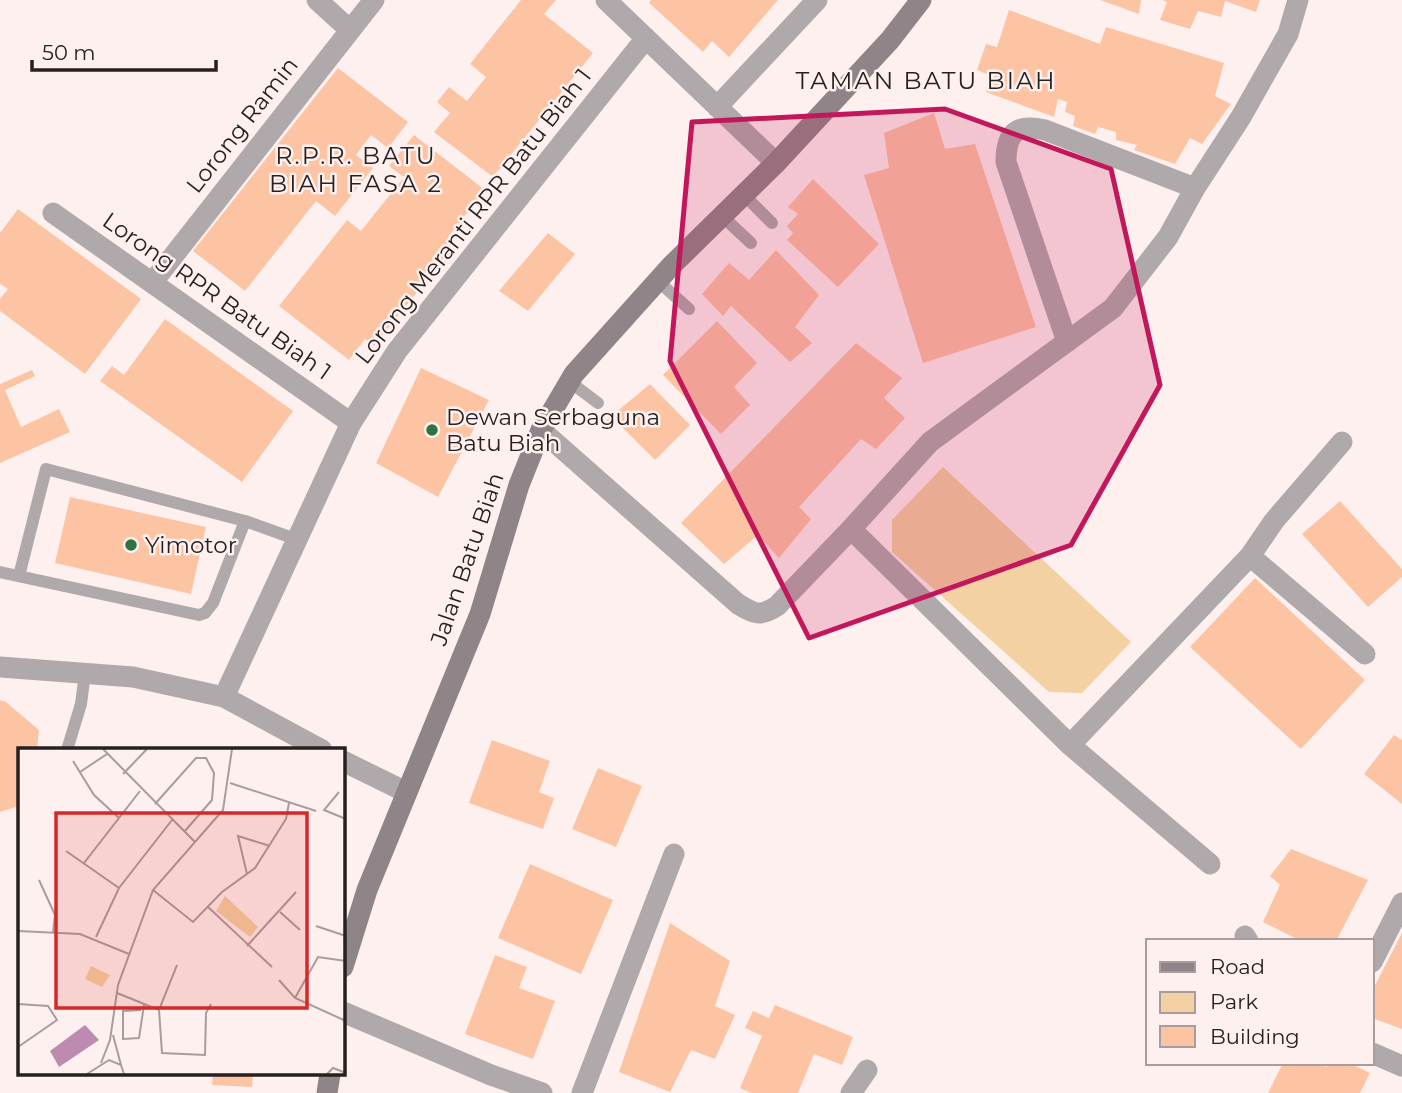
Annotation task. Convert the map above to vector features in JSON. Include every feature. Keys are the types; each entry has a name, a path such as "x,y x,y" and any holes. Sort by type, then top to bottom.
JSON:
{"main road":[{"name":"Jalan Batu Biah","path":"345,961 367,890 480,614 520,485 541,430 569,382 658,281 776,163 890,40 921,0"}],"street":[{"path":"317,0 350,30"},
{"name":"Lorong Ramin","path":"152,283 373,0"},
{"path":"606,0 776,163"},
{"path":"717,107 817,0"},
{"path":"541,430 737,604 751,612 765,613 776,606 930,442 1113,308 1168,237 1195,188 1241,117 1288,34 1298,0"},
{"name":"Lorong Meranti RPR Batu Biah 1","path":"224,697 351,423 397,351 646,38"},
{"path":"1067,342 1006,162 1006,144 1014,132 1030,127 1045,130 1195,188"},
{"name":"Lorong RPR Batu Biah 1","path":"53,213 351,423"},
{"path":"1070,745 1250,556 1274,521 1342,442"},
{"path":"851,528 1070,745 1210,864"},
{"path":"1250,556 1365,654"},
{"path":"0,667 133,677 224,697 318,748"},
{"path":"345,762 406,792"},
{"path":"582,1093 674,854"},
{"path":"1374,958 1402,903"},
{"path":"345,1013 487,1084 542,1093"},
{"path":"1374,1054 1402,1066"},
{"path":"851,1093 867,1070"}],"lane":[{"path":"744,195 772,223"},
{"path":"722,216 751,243"},
{"path":"658,281 689,309"},
{"path":"569,382 598,403"},
{"path":"19,576 46,469 244,521 298,540"},
{"path":"0,572 199,615 205,613 213,603 244,521"},
{"path":"68,748 81,705 85,673"}],"highlighted area":[{"path":"945,109 1111,169 1160,385 1071,545 809,638 670,361 692,122"}],"green space":[{"path":"943,467 1131,642 1082,693 1049,692 892,552 892,520"}],"building":[{"path":"521,0 556,0 544,14 593,53 493,177 434,132 450,113 437,102 449,87 467,101 486,77 470,64"},
{"path":"651,0 778,0 729,57 712,41 703,52 649,3"},
{"path":"1100,0 1141,0 1139,14"},
{"path":"1162,0 1260,0 1256,12 1225,1 1221,17 1198,11 1190,29 1160,20 1167,2"},
{"path":"1009,10 1100,44 1106,27 1224,63 1215,96 1231,104 1202,144 1190,138 1175,164 1134,150 1137,145 1116,140 1116,132 1098,127 1095,134 1073,126 1075,116 1065,112 1067,102 1058,99 1054,117 986,92 991,76 977,70 986,44 997,47"},
{"path":"338,68 408,122 388,148 371,135 356,155 373,168 335,216 316,201 245,291 193,251"},
{"path":"934,113 945,149 975,144 1036,327 923,363 864,175 889,168 884,133"},
{"path":"414,135 485,190 448,237 456,243 374,346 365,339 349,360 279,306 347,220 361,231 404,177 389,166"},
{"path":"813,179 879,244 838,287 787,240 793,233 787,226 798,214 788,207"},
{"path":"18,209 141,299 85,374 0,311 0,299 8,289 0,284 0,233"},
{"path":"548,233 575,254 528,311 499,291"},
{"path":"776,250 819,295 795,327 812,343 790,362 731,306 723,316 702,294 729,263 749,280"},
{"path":"165,319 293,411 242,482 100,381 112,366 124,375"},
{"path":"717,321 757,363 734,387 750,405 721,434 663,375"},
{"path":"856,343 902,378 884,398 905,418 876,449 861,439 799,507 811,519 779,558 758,535 724,564 681,523"},
{"path":"421,368 489,400 438,497 376,463"},
{"path":"32,370 35,376 5,390 21,427 59,409 70,432 0,463 0,384"},
{"path":"650,384 690,425 655,460 618,423 611,429 603,423"},
{"name":"Yimotor","path":"70,497 206,527 191,594 55,563"},
{"path":"1340,501 1402,569 1402,577 1368,607 1302,534"},
{"path":"1255,578 1365,680 1301,749 1190,647"},
{"path":"0,700 39,730 37,748 18,748 18,803 16,807 0,812"},
{"path":"1394,735 1402,740 1402,804 1364,774"},
{"path":"492,740 550,761 539,792 554,798 543,829 469,803"},
{"path":"598,768 642,786 616,847 572,829"},
{"path":"1291,849 1368,880 1337,939 1297,939 1263,922 1280,885 1270,876"},
{"path":"530,864 613,900 581,974 498,938"},
{"path":"670,923 730,961 715,1006 735,1015 715,1059 691,1050 670,1092 619,1072"},
{"path":"1402,933 1402,1029 1374,1019 1374,987"},
{"path":"495,955 527,967 519,988 555,1001 533,1059 465,1034"},
{"path":"775,1005 853,1037 842,1065 814,1054 798,1093 751,1093 740,1088 762,1036 745,1028 753,1011 769,1018"},
{"path":"1282,1065 1353,1065 1370,1073 1360,1093 1268,1093"},
{"path":"213,1076 253,1076 252,1087 212,1085"}],"place":[{"name":"Dewan Serbaguna Batu Biah","path":"432,430"},
{"name":"Yimotor","path":"131,545"}],"district":[{"name":"TAMAN BATU BIAH","path":"926,80"},
{"name":"R.P.R. BATU BIAH FASA 2","path":"356,169"}]}
